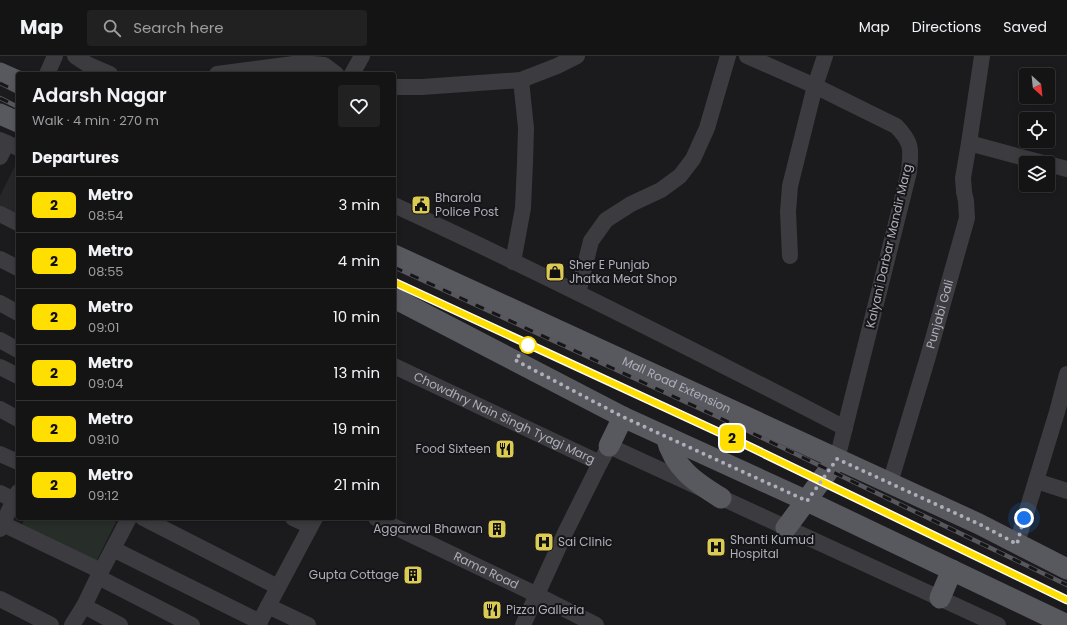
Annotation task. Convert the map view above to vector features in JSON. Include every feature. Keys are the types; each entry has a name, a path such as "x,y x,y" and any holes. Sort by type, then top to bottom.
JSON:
{"main road":[{"path":"0,73 16,80"},
{"path":"0,114 16,121"},
{"name":"Mall Road Extension","path":"396,256 979,524 1067,569"},
{"path":"396,299 623,417 807,501 1067,625"},
{"path":"604,455 623,417"},
{"path":"666,437 671,452 681,467 695,482 721,498"},
{"path":"786,528 837,459"},
{"path":"940,598 952,570"}],"street":[{"path":"48,72 55,56"},
{"path":"75,56 87,64 105,72"},
{"path":"353,72 362,56"},
{"path":"396,87 422,87 521,80 557,66 577,56"},
{"path":"578,293 591,241 606,220 631,204 661,190 680,176 693,159 707,128 728,56"},
{"name":"Kalyani Darbar Mandir Marg","path":"747,56 770,60 815,86 896,126 907,137 911,153 909,172 837,459"},
{"path":"790,256 788,212 790,186 815,86 825,56"},
{"name":"Punjabi Gali","path":"890,483 928,360 967,218 963,178 982,56"},
{"path":"232,72 301,63 324,65 333,72"},
{"path":"513,262 522,208 525,163 526,128 521,80"},
{"path":"969,143 1019,156"},
{"path":"1055,166 1067,169"},
{"path":"396,206 578,293 845,428"},
{"path":"0,214 16,222"},
{"path":"0,259 16,267"},
{"path":"0,303 16,312"},
{"path":"0,340 16,349"},
{"path":"0,367 16,375"},
{"name":"Chowdhry Nain Singh Tyagi Marg","path":"396,367 604,455 721,498 998,625"},
{"path":"1017,544 1036,481 1062,413 1067,374"},
{"path":"0,410 16,418"},
{"path":"0,454 16,461"},
{"path":"522,625 566,531 604,455"},
{"path":"1036,481 1067,491"},
{"path":"11,495 1,526 99,574 192,625"},
{"path":"72,625 84,606 99,574 128,520"},
{"path":"147,520 278,587"},
{"name":"Rama Road","path":"380,520 596,625"},
{"path":"113,549 259,624 312,522"},
{"path":"0,599 51,625"},
{"path":"84,606 120,625"},
{"path":"268,606 308,625"}],"shaded area":[{"path":"16,164 16,217 0,209 0,196"},
{"path":"24,520 117,520 95,564 21,527"}],"railway":[{"path":"0,83 16,91"},
{"path":"0,98 16,106"},
{"path":"396,268 746,430 1067,585"},
{"path":"396,283 741,442 1067,600"}],"metro line":[{"name":"2","path":"396,283 740,442 1067,600"}],"place":[{"name":"Bharola Police Post","path":"421,205"},
{"name":"Sher E Punjab Jhatka Meat Shop","path":"555,272"},
{"name":"Food Sixteen","path":"505,449"},
{"name":"Aggarwal Bhawan","path":"497,529"},
{"name":"Sai Clinic","path":"544,542"},
{"name":"Shanti Kumud Hospital","path":"716,547"},
{"name":"Gupta Cottage","path":"413,575"},
{"name":"Pizza Galleria","path":"492,610"}],"route":[{"path":"528,345 515,360 623,417 807,501 837,459 979,524 1017,544 1024,518"}]}
